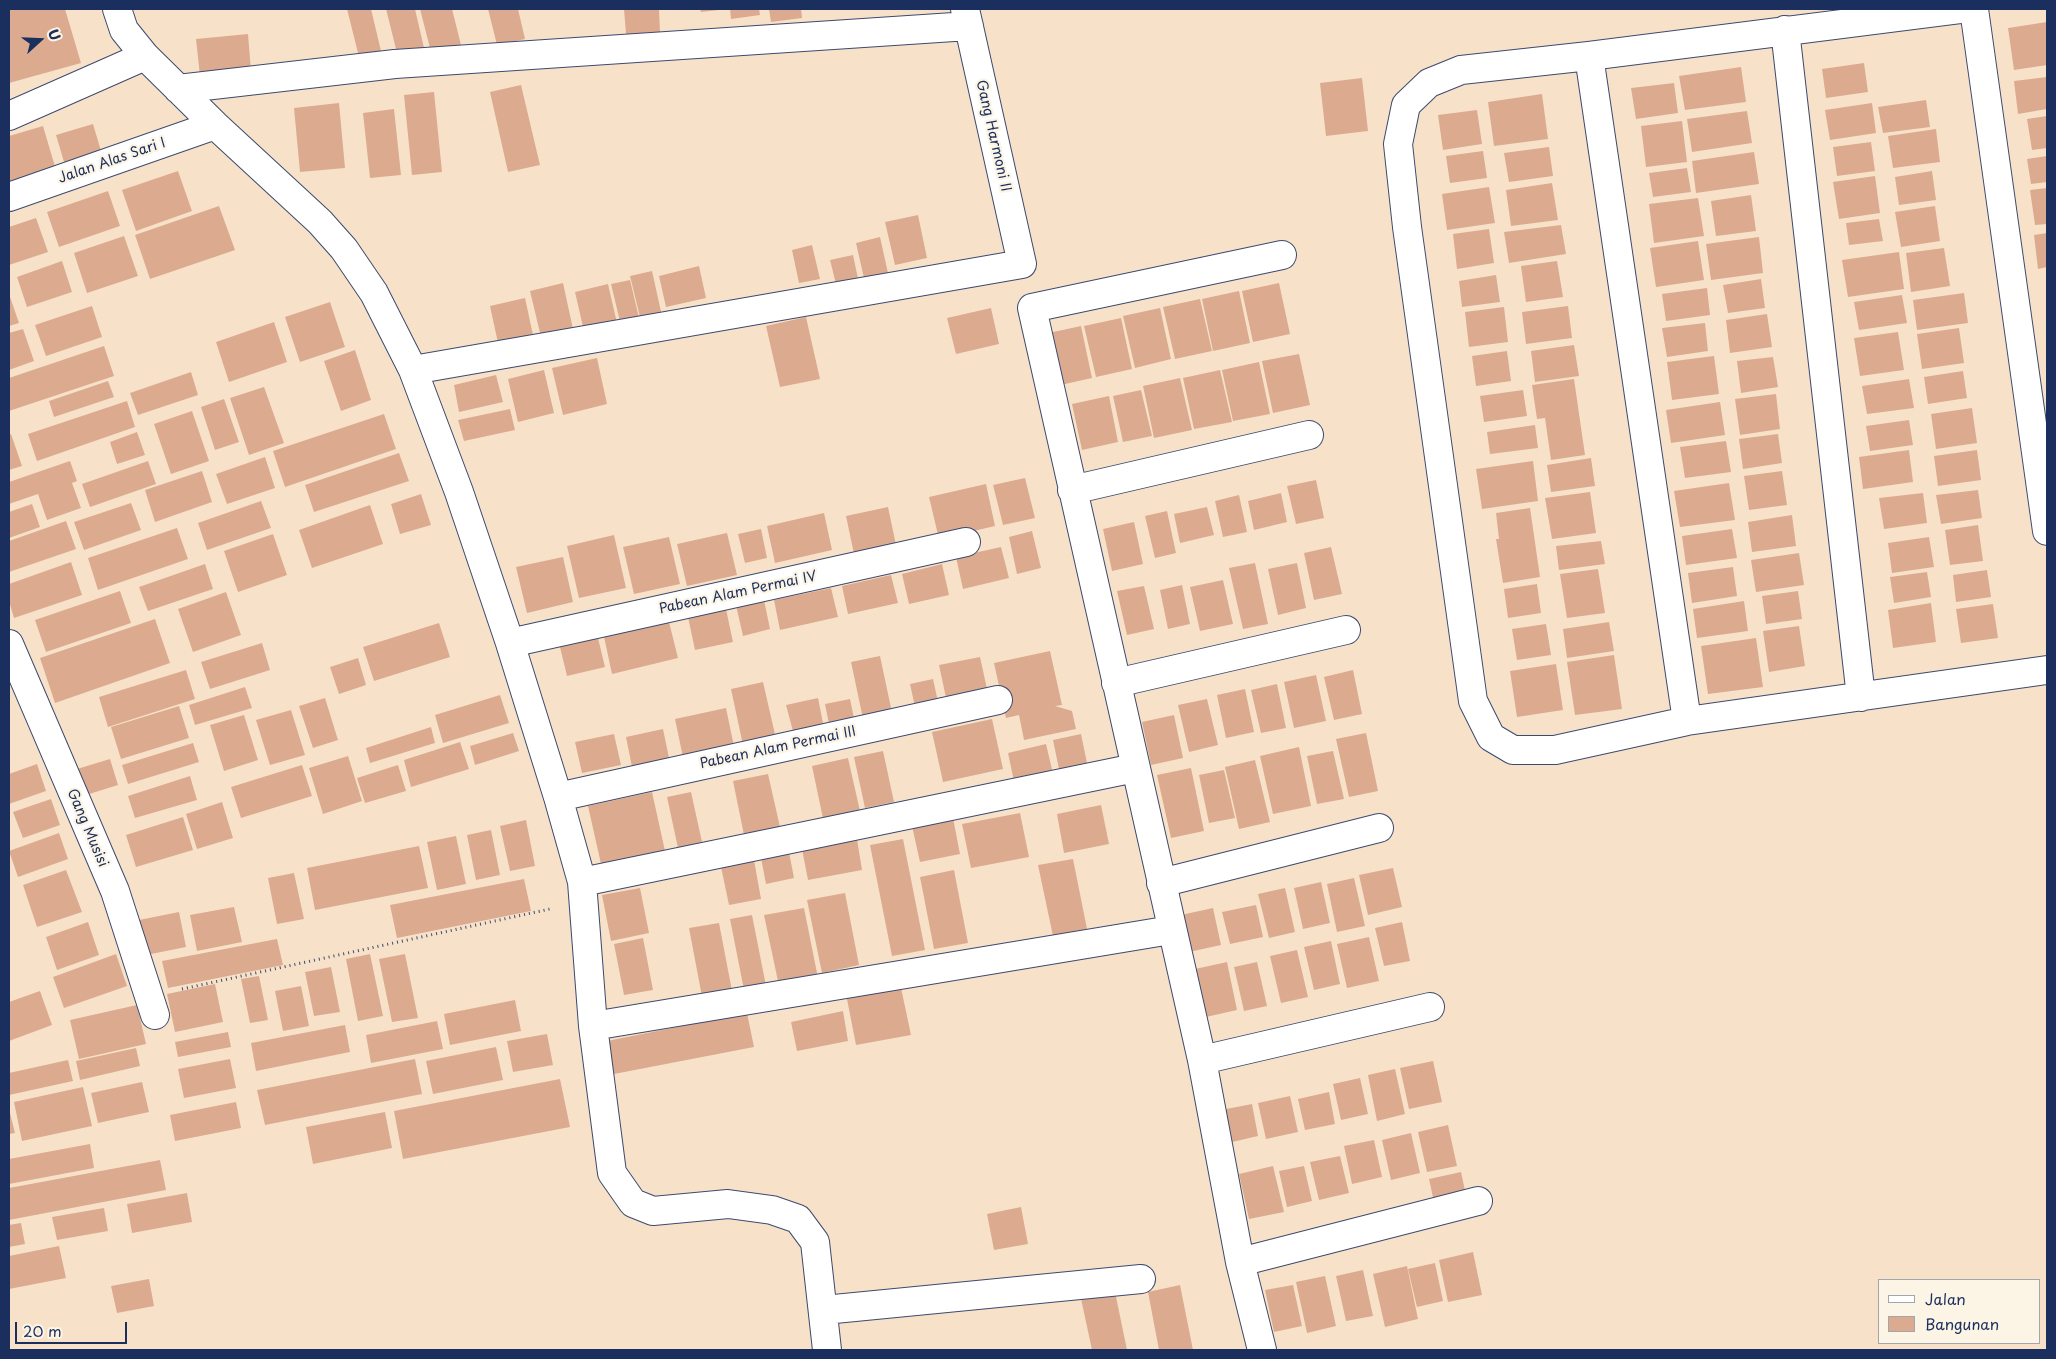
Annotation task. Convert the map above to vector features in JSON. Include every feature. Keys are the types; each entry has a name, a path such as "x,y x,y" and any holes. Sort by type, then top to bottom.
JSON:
{"street":[{"path":"117,9 124,30 145,56 215,125 320,222 344,249 374,293 413,370 459,492 510,643 558,797 583,892 593,1026 612,1173 633,1202 653,1211 728,1204 772,1210 798,1219 815,1242 827,1350"},
{"path":"1960,9 1590,56 1461,70 1429,83 1406,105 1398,144 1407,227 1473,701 1491,737 1513,750 1555,750 1687,721 2047,670"},
{"path":"1974,9 2047,531"},
{"path":"178,89 395,64 967,18"},
{"name":"Gang Harmoni II","path":"413,370 1022,264 967,18"},
{"path":"1785,30 1861,697"},
{"path":"9,116 145,56"},
{"path":"1590,56 1687,721"},
{"name":"Jalan Alas Sari I","path":"9,197 215,125"},
{"path":"1262,1350 1240,1262 1202,1060 1171,930 1032,308 1282,255"},
{"path":"1072,490 1309,436"},
{"name":"Pabean Alam Permai IV","path":"510,643 966,542"},
{"path":"1116,683 1346,630"},
{"name":"Gang Musisi","path":"9,644 115,891 152,1006"},
{"name":"Pabean Alam Permai III","path":"558,797 998,700"},
{"path":"583,892 1135,768"},
{"path":"1161,882 1379,828"},
{"path":"593,1026 1171,930"},
{"path":"1202,1060 1430,1006"},
{"path":"1240,1262 1478,1201"},
{"path":"824,1310 1141,1279"}],"path":[{"path":"152,1006 583,892"}],"building":[{"path":"9,9 65,9 81,63 9,83"},
{"path":"347,9 371,9 381,51 359,57"},
{"path":"386,9 415,9 424,48 397,53"},
{"path":"420,9 452,9 461,45 431,52"},
{"path":"488,9 518,9 525,39 497,45"},
{"path":"624,9 659,9 660,32 626,34"},
{"path":"700,9 718,9 719,10 701,12"},
{"path":"730,9 759,9 760,15 731,19"},
{"path":"769,9 801,9 802,18 771,22"},
{"path":"2047,22 2047,65 2014,70 2008,28"},
{"path":"248,34 251,71 200,76 196,39"},
{"path":"1864,63 1868,92 1826,98 1822,69"},
{"path":"1741,67 1746,102 1685,110 1679,76"},
{"path":"2047,77 2047,109 2018,114 2014,81"},
{"path":"1362,78 1368,131 1326,136 1320,83"},
{"path":"1674,83 1678,113 1636,119 1631,88"},
{"path":"521,85 540,165 508,172 490,92"},
{"path":"434,92 442,172 412,175 404,95"},
{"path":"1542,94 1548,139 1494,146 1488,102"},
{"path":"1926,100 1930,127 1883,133 1878,107"},
{"path":"339,103 345,168 300,172 294,108"},
{"path":"1872,103 1876,133 1830,140 1825,110"},
{"path":"394,109 401,175 370,178 363,113"},
{"path":"1477,110 1482,144 1443,150 1438,115"},
{"path":"1747,111 1752,143 1692,152 1687,119"},
{"path":"2047,116 2047,148 2032,150 2027,119"},
{"path":"1682,121 1687,162 1646,167 1641,126"},
{"path":"93,124 104,161 67,172 56,135"},
{"path":"43,126 56,170 9,183 9,136"},
{"path":"1936,129 1940,162 1893,168 1888,136"},
{"path":"1871,142 1875,171 1837,176 1833,147"},
{"path":"1549,147 1553,176 1509,182 1504,153"},
{"path":"1483,151 1487,178 1450,183 1446,156"},
{"path":"1754,152 1759,184 1696,193 1692,161"},
{"path":"2047,156 2047,182 2031,184 2027,159"},
{"path":"1687,168 1691,192 1653,197 1649,173"},
{"path":"178,171 192,211 136,231 122,190"},
{"path":"1932,171 1936,200 1899,205 1895,177"},
{"path":"1875,176 1880,213 1839,219 1833,182"},
{"path":"1552,183 1558,220 1511,226 1506,190"},
{"path":"1489,187 1495,223 1447,230 1442,194"},
{"path":"2047,188 2047,224 2035,225 2030,190"},
{"path":"108,191 120,226 59,247 47,212"},
{"path":"1751,195 1756,231 1716,236 1711,201"},
{"path":"1698,198 1704,236 1654,243 1649,204"},
{"path":"219,206 235,250 150,279 135,235"},
{"path":"1935,206 1940,241 1901,247 1895,212"},
{"path":"918,215 927,258 895,265 885,222"},
{"path":"36,218 48,252 9,265 9,227"},
{"path":"1879,219 1883,241 1849,245 1846,223"},
{"path":"1561,225 1566,254 1509,263 1504,232"},
{"path":"1489,229 1494,263 1457,269 1453,234"},
{"path":"2047,233 2047,267 2038,269 2034,235"},
{"path":"124,236 138,276 87,293 74,253"},
{"path":"880,237 890,282 866,287 856,243"},
{"path":"1759,237 1763,273 1711,280 1706,244"},
{"path":"1698,241 1704,280 1656,287 1650,248"},
{"path":"812,245 820,279 799,283 792,250"},
{"path":"1944,248 1950,286 1911,292 1906,253"},
{"path":"1899,252 1904,289 1848,297 1842,260"},
{"path":"853,255 860,288 838,292 830,260"},
{"path":"62,261 72,292 27,307 17,277"},
{"path":"1557,261 1563,297 1526,302 1521,266"},
{"path":"699,266 706,298 666,307 659,276"},
{"path":"652,271 662,316 641,321 630,276"},
{"path":"1496,275 1500,302 1462,307 1459,281"},
{"path":"1761,279 1765,308 1728,313 1723,285"},
{"path":"630,280 641,326 622,330 611,284"},
{"path":"563,283 573,329 541,337 530,291"},
{"path":"1279,283 1290,334 1253,342 1242,291"},
{"path":"608,284 617,323 584,331 575,292"},
{"path":"1707,288 1710,315 1666,321 1662,294"},
{"path":"1239,291 1250,343 1213,351 1202,299"},
{"path":"1964,293 1968,323 1917,330 1913,300"},
{"path":"9,294 19,323 9,326"},
{"path":"1902,295 1907,323 1859,330 1854,302"},
{"path":"525,298 533,335 498,343 490,306"},
{"path":"1200,299 1212,351 1175,359 1163,307"},
{"path":"330,302 345,347 300,362 285,317"},
{"path":"92,306 102,337 46,356 35,325"},
{"path":"1568,306 1572,338 1526,344 1522,312"},
{"path":"1504,307 1508,342 1469,347 1465,312"},
{"path":"991,308 999,344 956,354 947,318"},
{"path":"1160,308 1171,359 1135,368 1123,316"},
{"path":"1767,314 1772,347 1730,353 1726,320"},
{"path":"806,317 820,379 780,387 766,326"},
{"path":"1121,318 1132,369 1096,377 1084,326"},
{"path":"274,322 287,362 229,382 216,342"},
{"path":"1705,323 1708,351 1667,357 1662,328"},
{"path":"1081,326 1092,378 1056,386 1044,334"},
{"path":"1959,328 1964,363 1922,369 1917,334"},
{"path":"23,329 34,361 9,370 9,333"},
{"path":"1898,332 1904,370 1860,376 1854,338"},
{"path":"1574,345 1579,376 1535,382 1531,351"},
{"path":"104,346 114,376 9,411 9,378"},
{"path":"355,350 371,400 341,411 324,361"},
{"path":"1507,351 1511,381 1476,386 1472,356"},
{"path":"1299,354 1310,405 1273,413 1262,361"},
{"path":"1714,356 1719,394 1672,400 1667,362"},
{"path":"1773,357 1778,387 1741,393 1737,361"},
{"path":"597,358 607,404 563,415 552,368"},
{"path":"1259,362 1270,414 1233,421 1222,370"},
{"path":"544,370 554,413 518,422 508,379"},
{"path":"1220,370 1232,422 1194,429 1183,378"},
{"path":"1963,371 1967,398 1928,404 1924,377"},
{"path":"191,372 198,395 138,415 130,393"},
{"path":"496,375 503,402 459,412 454,385"},
{"path":"1180,378 1192,430 1154,438 1143,386"},
{"path":"1574,379 1585,455 1551,460 1545,418 1537,419 1532,385"},
{"path":"1909,379 1914,408 1867,414 1862,386"},
{"path":"108,381 114,397 54,417 49,401"},
{"path":"264,387 284,443 249,455 230,398"},
{"path":"1141,390 1152,436 1123,442 1113,396"},
{"path":"1523,390 1527,416 1484,422 1480,396"},
{"path":"1776,394 1780,429 1740,435 1735,399"},
{"path":"1109,396 1118,442 1082,450 1072,404"},
{"path":"224,399 239,442 215,450 201,407"},
{"path":"127,401 135,427 37,461 28,434"},
{"path":"1720,402 1725,435 1671,443 1666,410"},
{"path":"1972,408 1977,443 1936,449 1931,414"},
{"path":"510,409 515,430 464,441 458,420"},
{"path":"192,411 209,461 171,474 154,424"},
{"path":"384,414 396,449 285,487 273,451"},
{"path":"1909,420 1913,445 1870,451 1866,426"},
{"path":"1535,425 1538,448 1490,454 1487,432"},
{"path":"137,432 145,455 117,464 110,442"},
{"path":"11,434 22,466 9,470 9,435"},
{"path":"1778,434 1782,463 1743,469 1739,439"},
{"path":"1726,441 1731,472 1685,478 1680,447"},
{"path":"1909,450 1913,482 1863,489 1859,457"},
{"path":"1977,450 1981,480 1938,486 1934,456"},
{"path":"399,453 409,481 314,512 305,485"},
{"path":"265,457 275,488 227,504 216,474"},
{"path":"1591,458 1595,486 1551,492 1547,465"},
{"path":"70,461 77,481 72,483 81,508 47,520 38,494 9,504 9,482"},
{"path":"148,461 156,484 90,507 82,484"},
{"path":"1533,461 1538,501 1482,509 1476,469"},
{"path":"202,471 212,502 155,522 145,490"},
{"path":"1782,471 1787,505 1749,510 1744,476"},
{"path":"1025,478 1035,518 1003,525 993,485"},
{"path":"1316,480 1324,518 1296,524 1287,486"},
{"path":"1729,483 1735,520 1680,527 1674,491"},
{"path":"986,484 995,526 939,539 929,497"},
{"path":"1978,490 1982,518 1941,524 1936,495"},
{"path":"1590,492 1596,533 1552,539 1545,498"},
{"path":"1281,493 1287,522 1254,530 1248,501"},
{"path":"1923,493 1927,523 1884,529 1879,498"},
{"path":"421,494 431,525 400,534 391,504"},
{"path":"1239,495 1247,532 1223,537 1215,501"},
{"path":"261,501 271,528 207,550 198,523"},
{"path":"131,503 141,530 84,550 74,522"},
{"path":"32,504 40,527 9,538 9,512"},
{"path":"370,505 383,544 312,568 299,530"},
{"path":"888,507 896,545 854,554 846,516"},
{"path":"1207,507 1214,535 1180,543 1174,514"},
{"path":"1530,508 1540,577 1503,583 1496,539 1499,539 1496,513"},
{"path":"1167,511 1176,553 1155,558 1145,516"},
{"path":"824,513 832,550 775,563 767,526"},
{"path":"1792,515 1796,546 1752,552 1748,522"},
{"path":"66,521 76,549 9,572 9,541"},
{"path":"1134,522 1143,564 1112,571 1103,529"},
{"path":"1978,525 1983,561 1950,565 1945,530"},
{"path":"177,528 188,559 98,590 88,558"},
{"path":"761,529 767,558 745,563 738,534"},
{"path":"1732,529 1737,558 1686,565 1682,536"},
{"path":"1032,531 1041,568 1017,574 1009,537"},
{"path":"727,533 737,575 687,586 677,544"},
{"path":"273,534 287,575 238,592 224,551"},
{"path":"614,535 626,588 579,598 567,546"},
{"path":"669,537 680,584 634,594 623,547"},
{"path":"1929,537 1934,567 1892,573 1888,543"},
{"path":"1601,541 1605,564 1559,570 1556,546"},
{"path":"1001,547 1009,578 963,589 956,557"},
{"path":"1331,547 1342,594 1314,600 1304,553"},
{"path":"1799,553 1804,585 1756,592 1751,560"},
{"path":"563,557 573,602 527,613 516,567"},
{"path":"71,562 82,595 14,618 9,601 9,584"},
{"path":"1255,563 1268,624 1243,629 1229,568"},
{"path":"1297,563 1306,608 1278,615 1268,569"},
{"path":"205,564 213,589 148,611 139,587"},
{"path":"942,564 949,595 909,604 902,574"},
{"path":"1733,567 1737,596 1692,603 1688,573"},
{"path":"1598,569 1605,613 1567,618 1560,574"},
{"path":"1987,570 1991,597 1956,602 1953,575"},
{"path":"1927,572 1931,597 1894,603 1890,577"},
{"path":"891,575 898,603 848,614 842,586"},
{"path":"1223,580 1233,624 1200,631 1190,587"},
{"path":"1537,584 1541,613 1508,618 1504,589"},
{"path":"1182,585 1190,624 1168,629 1160,590"},
{"path":"1144,586 1154,629 1127,635 1117,591"},
{"path":"831,588 838,617 780,630 774,600"},
{"path":"120,591 131,623 46,652 35,620"},
{"path":"1798,591 1802,619 1766,624 1762,596"},
{"path":"226,592 241,635 193,652 178,609"},
{"path":"763,595 770,629 743,636 735,601"},
{"path":"1744,601 1748,631 1697,638 1693,609"},
{"path":"1931,603 1936,642 1893,648 1888,610"},
{"path":"1993,604 1998,638 1961,643 1956,609"},
{"path":"726,609 733,642 695,650 688,617"},
{"path":"668,618 678,658 612,674 603,632"},
{"path":"155,619 170,663 55,703 40,658"},
{"path":"1609,622 1614,651 1567,658 1563,629"},
{"path":"439,623 450,657 374,681 363,647"},
{"path":"1546,624 1551,655 1517,660 1512,629"},
{"path":"1799,626 1805,666 1769,672 1763,631"},
{"path":"597,634 605,667 567,676 559,643"},
{"path":"1756,638 1763,687 1708,694 1701,646"},
{"path":"262,643 270,670 210,689 201,662"},
{"path":"1050,651 1062,705 1055,706 1072,711 1076,729 1024,740 1019,715 1006,718 994,663"},
{"path":"1614,655 1622,709 1575,715 1567,662"},
{"path":"880,656 894,722 865,728 851,662"},
{"path":"980,657 989,698 948,707 939,665"},
{"path":"358,658 366,685 339,694 330,667"},
{"path":"1556,664 1563,710 1517,717 1510,671"},
{"path":"186,670 195,699 108,727 99,697"},
{"path":"1353,670 1362,714 1334,720 1324,677"},
{"path":"1316,675 1326,721 1294,728 1284,682"},
{"path":"933,679 940,711 917,716 910,684"},
{"path":"763,682 777,743 744,750 731,689"},
{"path":"1277,684 1286,728 1261,733 1251,690"},
{"path":"245,687 252,708 195,725 189,705"},
{"path":"1245,689 1254,732 1226,738 1217,695"},
{"path":"500,695 509,723 443,743 435,715"},
{"path":"325,698 338,740 313,748 299,706"},
{"path":"818,698 824,728 794,735 786,705"},
{"path":"850,699 856,728 831,734 825,704"},
{"path":"1207,699 1218,745 1189,752 1178,705"},
{"path":"179,706 189,738 121,759 111,727"},
{"path":"726,708 736,756 685,767 675,719"},
{"path":"291,710 305,755 270,765 256,720"},
{"path":"244,715 258,760 224,771 210,725"},
{"path":"1174,715 1183,758 1151,765 1142,722"},
{"path":"992,719 1003,769 943,782 932,732"},
{"path":"431,727 435,743 370,763 366,748"},
{"path":"663,729 669,758 632,767 626,737"},
{"path":"513,733 519,751 475,765 470,746"},
{"path":"1366,733 1378,791 1349,797 1336,739"},
{"path":"614,734 621,765 582,773 575,742"},
{"path":"1081,734 1087,763 1059,769 1053,740"},
{"path":"460,742 469,769 411,787 404,760"},
{"path":"193,743 199,762 128,784 122,765"},
{"path":"1046,744 1054,778 1015,786 1008,753"},
{"path":"1299,747 1311,806 1273,814 1260,756"},
{"path":"883,751 894,802 865,808 854,757"},
{"path":"1333,751 1344,799 1317,804 1307,756"},
{"path":"348,756 362,801 323,814 309,768"},
{"path":"848,758 862,820 825,828 812,766"},
{"path":"110,759 118,785 86,795 77,769"},
{"path":"1255,760 1270,822 1239,829 1225,767"},
{"path":"37,764 46,791 9,804 9,774"},
{"path":"302,765 312,796 241,818 231,787"},
{"path":"398,765 406,791 365,803 357,778"},
{"path":"1191,768 1204,831 1171,838 1157,775"},
{"path":"1224,770 1235,818 1209,823 1199,775"},
{"path":"768,774 780,827 744,835 733,781"},
{"path":"190,776 197,800 135,818 128,796"},
{"path":"652,792 665,851 601,864 588,806"},
{"path":"691,792 702,842 678,848 667,797"},
{"path":"51,799 60,825 23,838 13,812"},
{"path":"222,802 233,838 197,849 186,814"},
{"path":"1101,805 1109,844 1064,853 1057,814"},
{"path":"1020,813 1029,857 971,868 962,824"},
{"path":"183,817 193,850 136,867 126,835"},
{"path":"953,818 960,854 920,862 912,826"},
{"path":"526,820 535,866 510,871 500,826"},
{"path":"491,830 500,875 476,880 467,835"},
{"path":"59,833 68,859 18,877 9,851"},
{"path":"856,833 862,870 808,880 801,844"},
{"path":"456,836 466,884 437,890 427,842"},
{"path":"903,839 925,950 892,956 870,845"},
{"path":"419,846 428,888 315,910 307,868"},
{"path":"789,852 794,878 766,884 761,858"},
{"path":"1073,859 1087,929 1053,936 1038,865"},
{"path":"754,860 761,899 729,905 721,867"},
{"path":"1393,868 1402,907 1368,915 1359,875"},
{"path":"66,870 82,912 37,927 23,885"},
{"path":"954,870 968,943 934,949 920,877"},
{"path":"294,873 304,919 277,924 268,878"},
{"path":"1354,878 1365,926 1337,932 1327,884"},
{"path":"524,879 531,911 397,938 390,905"},
{"path":"1321,882 1330,923 1303,929 1294,888"},
{"path":"640,888 649,933 611,941 602,895"},
{"path":"1285,888 1295,932 1269,938 1258,894"},
{"path":"845,893 859,965 822,973 807,900"},
{"path":"1256,905 1263,937 1230,944 1222,912"},
{"path":"234,907 242,942 197,951 190,915"},
{"path":"804,908 818,978 779,986 764,915"},
{"path":"1213,908 1221,945 1189,952 1181,915"},
{"path":"179,912 186,947 141,956 134,921"},
{"path":"752,915 767,991 745,995 730,919"},
{"path":"88,922 99,955 57,970 46,937"},
{"path":"1402,922 1410,961 1384,966 1375,928"},
{"path":"719,923 733,996 703,1002 689,928"},
{"path":"1369,937 1379,981 1347,988 1337,944"},
{"path":"643,938 653,990 624,995 614,944"},
{"path":"277,939 283,965 168,988 162,961"},
{"path":"1331,941 1340,984 1314,990 1304,947"},
{"path":"1297,950 1308,997 1281,1003 1270,956"},
{"path":"116,954 127,986 64,1008 53,977"},
{"path":"370,954 383,1016 358,1021 346,959"},
{"path":"405,954 418,1018 392,1022 379,959"},
{"path":"1227,962 1237,1010 1206,1017 1195,969"},
{"path":"1257,962 1267,1006 1244,1011 1234,967"},
{"path":"331,967 340,1012 314,1016 305,972"},
{"path":"259,976 268,1020 250,1023 241,979"},
{"path":"900,983 911,1035 856,1045 846,994"},
{"path":"215,984 223,1022 175,1032 167,994"},
{"path":"301,986 309,1026 283,1031 275,991"},
{"path":"40,991 52,1025 9,1041 9,1002"},
{"path":"515,1000 521,1031 450,1045 444,1014"},
{"path":"137,1005 146,1044 79,1059 70,1020"},
{"path":"843,1011 848,1041 797,1051 791,1022"},
{"path":"747,1013 754,1047 614,1074 607,1041"},
{"path":"437,1021 443,1049 371,1063 366,1035"},
{"path":"345,1025 350,1052 256,1071 251,1043"},
{"path":"228,1032 231,1047 178,1057 175,1042"},
{"path":"547,1034 553,1065 513,1072 507,1041"},
{"path":"496,1047 503,1080 433,1094 426,1061"},
{"path":"136,1048 140,1066 80,1080 76,1061"},
{"path":"230,1059 236,1088 184,1098 178,1069"},
{"path":"415,1059 422,1094 265,1125 257,1090"},
{"path":"68,1060 73,1081 9,1095 9,1073"},
{"path":"1433,1061 1442,1102 1409,1109 1400,1068"},
{"path":"1395,1069 1405,1114 1377,1121 1368,1075"},
{"path":"1360,1078 1368,1114 1341,1120 1333,1084"},
{"path":"560,1079 570,1127 403,1159 394,1111"},
{"path":"142,1082 149,1112 98,1123 91,1093"},
{"path":"83,1087 92,1126 22,1141 14,1102"},
{"path":"1329,1092 1335,1124 1305,1130 1298,1099"},
{"path":"1290,1096 1298,1132 1266,1139 1258,1103"},
{"path":"236,1102 241,1128 175,1141 170,1115"},
{"path":"1252,1104 1258,1136 1228,1143 1221,1110"},
{"path":"9,1109 15,1133 9,1134"},
{"path":"385,1112 392,1148 313,1164 306,1127"},
{"path":"1448,1125 1457,1166 1427,1172 1418,1132"},
{"path":"1411,1133 1420,1173 1391,1180 1382,1140"},
{"path":"1374,1140 1382,1177 1352,1184 1344,1146"},
{"path":"90,1144 94,1168 9,1184 9,1159"},
{"path":"1340,1156 1349,1193 1319,1200 1310,1162"},
{"path":"160,1160 166,1190 9,1220 9,1188"},
{"path":"1273,1166 1284,1212 1249,1219 1239,1174"},
{"path":"1304,1166 1312,1201 1287,1207 1279,1171"},
{"path":"1461,1172 1466,1195 1434,1202 1429,1179"},
{"path":"187,1193 192,1222 132,1233 127,1204"},
{"path":"1021,1207 1028,1244 994,1250 987,1214"},
{"path":"104,1208 108,1231 57,1240 52,1217"},
{"path":"21,1223 25,1244 9,1247 9,1225"},
{"path":"59,1246 66,1278 9,1289 9,1256"},
{"path":"1473,1252 1482,1295 1448,1302 1439,1260"},
{"path":"1435,1263 1443,1301 1417,1307 1408,1269"},
{"path":"1407,1266 1418,1319 1385,1327 1373,1274"},
{"path":"1363,1270 1373,1316 1346,1321 1336,1276"},
{"path":"1325,1276 1336,1326 1307,1333 1296,1282"},
{"path":"149,1279 154,1306 117,1313 111,1286"},
{"path":"1180,1285 1193,1350 1159,1350 1148,1292"},
{"path":"1293,1285 1302,1326 1274,1332 1265,1290"},
{"path":"1114,1287 1127,1350 1092,1350 1080,1294"}]}
